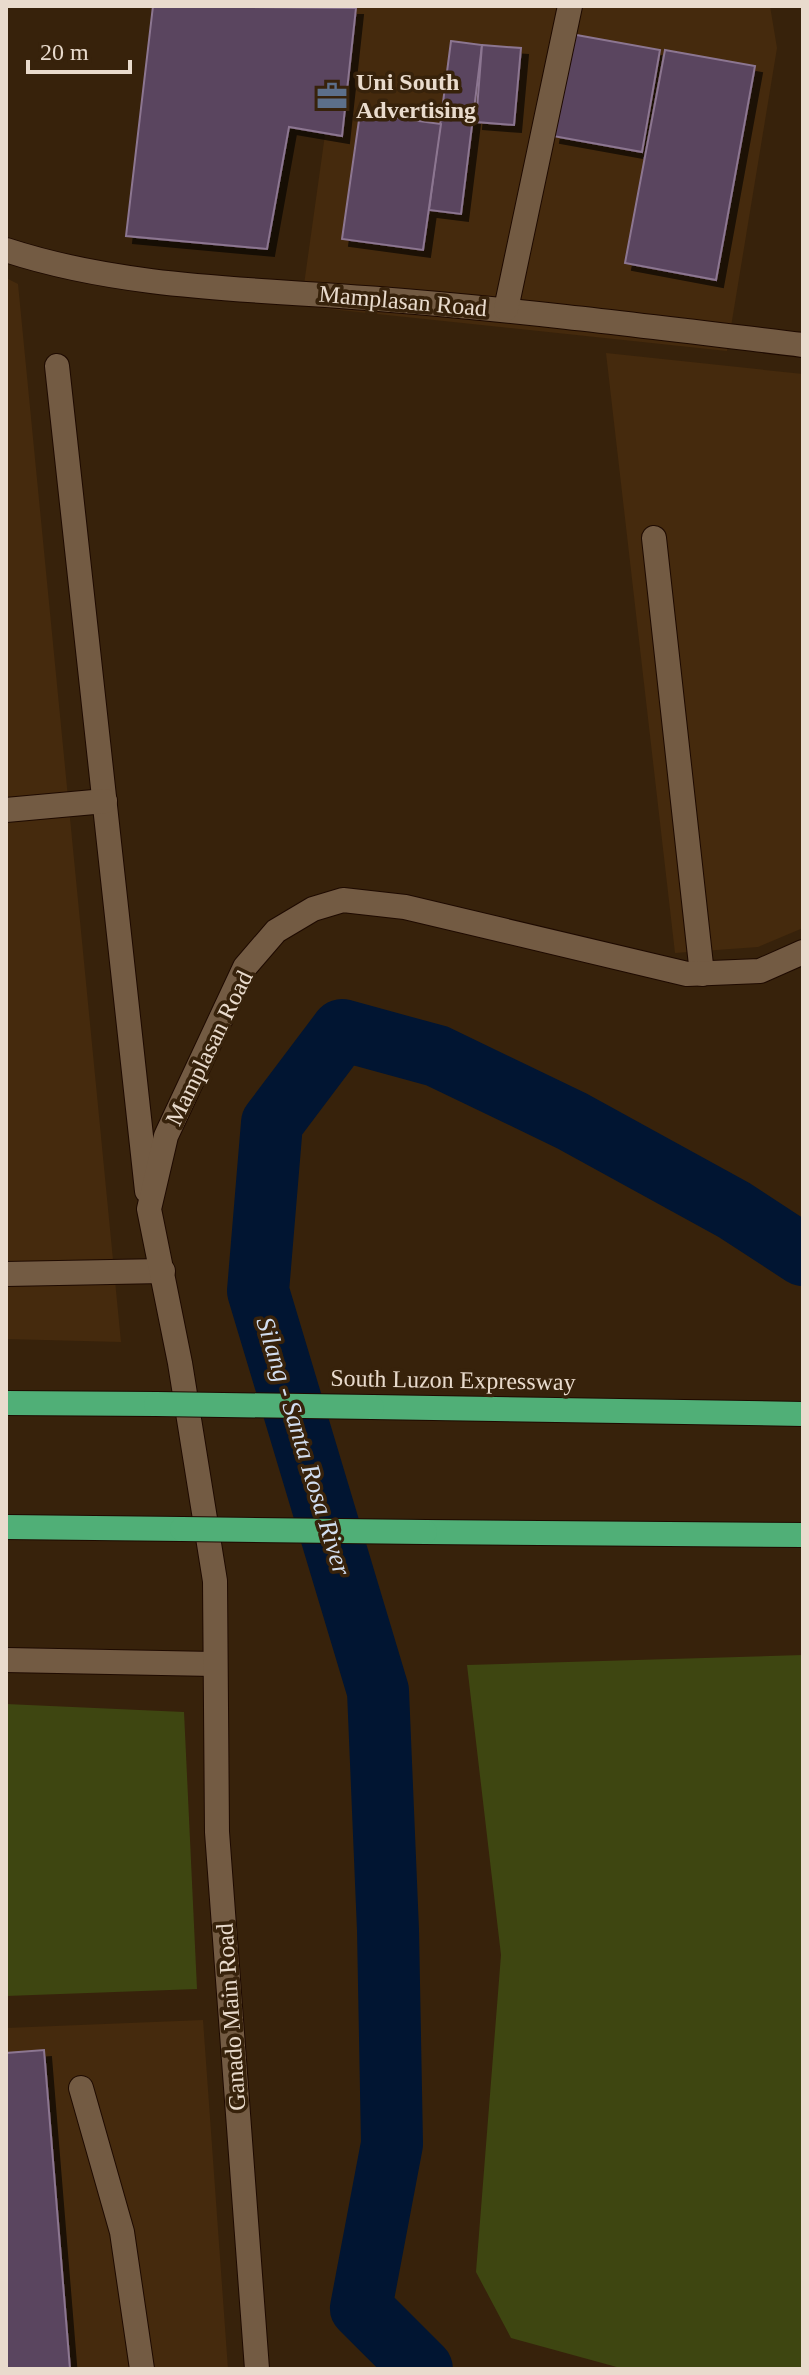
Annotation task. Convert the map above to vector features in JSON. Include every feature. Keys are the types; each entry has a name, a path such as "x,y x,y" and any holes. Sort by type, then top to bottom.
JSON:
{"highway":[{"name":"South Luzon Expressway","path":"6,1403 803,1414"},
{"path":"6,1527 803,1535"}],"street":[{"path":"506,309 570,6"},
{"name":"Mamplasan Road","path":"6,250 55,266 119,277 506,309 803,345"},
{"path":"57,366 149,1209"},
{"path":"654,538 702,974"},
{"path":"6,810 105,801"},
{"name":"Mamplasan Road","path":"214,1664 215,1581 163,1271 149,1209 166,1136 245,967 276,931 313,909 343,900 405,907 687,974 760,971 803,952"},
{"path":"6,1274 163,1271"},
{"path":"6,1660 214,1664"},
{"name":"Ganado Main Road","path":"214,1664 217,1832 257,2369"},
{"path":"81,2088 122,2232 142,2369"}],"shaded area":[{"path":"343,6 770,6 777,48 727,351 301,306"},
{"path":"6,278 18,284 121,1342 6,1339"},
{"path":"606,353 803,374 803,928 758,947 675,953"},
{"path":"203,2020 228,2369 6,2369 6,2028"}],"green space":[{"path":"803,1655 803,2369 624,2369 511,2338 476,2272 501,1955 467,1665"},
{"path":"6,1704 184,1712 197,1989 6,1996"}],"building":[{"path":"153,6 356,8 342,136 289,127 267,249 126,236"},
{"path":"571,34 660,50 642,152 553,136"},
{"path":"451,41 482,45 461,214 429,210"},
{"path":"482,45 521,48 514,125 476,122"},
{"path":"665,50 755,66 716,280 625,263"},
{"path":"360,113 441,124 423,250 342,239"},
{"path":"44,2050 70,2369 6,2369 6,2053"}],"waterway":[{"name":"Silang - Santa Rosa River","path":"422,2369 361,2308 392,2144 388,1930 378,1691 258,1291 272,1123 342,1030 437,1056 572,1121 734,1210 803,1255"}],"place":[{"name":"Uni South Advertising","path":"332,96"}]}
